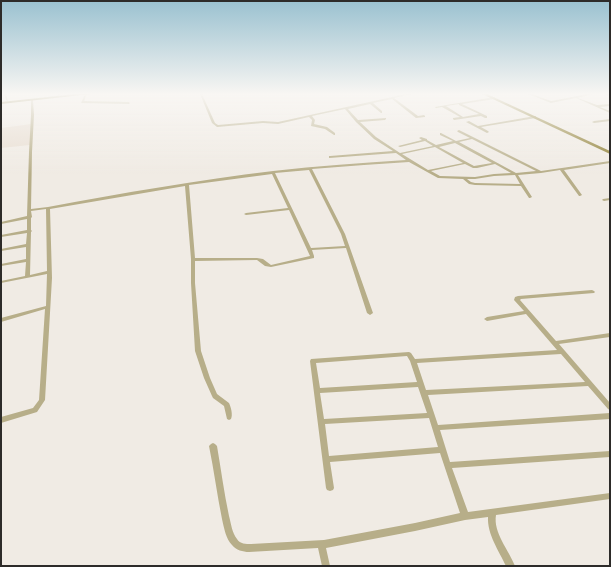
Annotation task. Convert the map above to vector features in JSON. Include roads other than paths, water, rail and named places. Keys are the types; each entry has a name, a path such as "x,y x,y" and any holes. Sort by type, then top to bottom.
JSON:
{"main road":[{"path":"542,120 610,153"}],"street":[{"path":"27,276 30,231 30,159 33,120"},
{"path":"212,120 217,126 263,122 275,123 288,120"},
{"path":"314,120 312,125 326,128 334,134"},
{"path":"357,121 365,120"},
{"path":"478,127 515,120"},
{"path":"594,122 606,120"},
{"path":"357,121 368,132 398,153 438,177 464,178 540,172 610,162"},
{"path":"468,122 487,132"},
{"path":"458,131 540,172"},
{"path":"441,134 516,174 530,198"},
{"path":"421,138 466,163 477,167 497,163"},
{"path":"330,158 398,153 473,138"},
{"path":"400,146 426,140"},
{"path":"30,210 123,194 273,172 410,161"},
{"path":"428,171 466,163"},
{"path":"310,168 343,234 370,313"},
{"path":"562,170 580,195"},
{"path":"193,259 210,261 259,259 271,266 312,257 273,172"},
{"path":"464,178 470,183 475,184 522,185"},
{"path":"187,184 198,351 215,396 227,405 229,417"},
{"path":"604,200 610,199"},
{"path":"1,420 35,410 42,400 50,272 48,208"},
{"path":"246,214 290,209"},
{"path":"1,223 30,217"},
{"path":"1,236 30,231"},
{"path":"1,250 29,245"},
{"path":"309,248 347,248"},
{"path":"1,265 28,260"},
{"path":"1,282 50,272"},
{"path":"592,292 517,298 609,406"},
{"path":"1,320 48,307"},
{"path":"487,319 528,312"},
{"path":"554,343 610,334"},
{"path":"413,361 562,352"},
{"path":"330,488 313,361 409,354 421,384 465,516"},
{"path":"317,391 421,384"},
{"path":"424,393 590,384"},
{"path":"321,422 431,415"},
{"path":"435,428 610,416"},
{"path":"213,446 228,530 234,543 242,548 324,544 416,527 465,516 610,496"},
{"path":"326,459 443,450"},
{"path":"448,465 610,454"},
{"path":"492,512 490,517 492,526 511,566"},
{"path":"324,544 322,548 326,566"}]}
